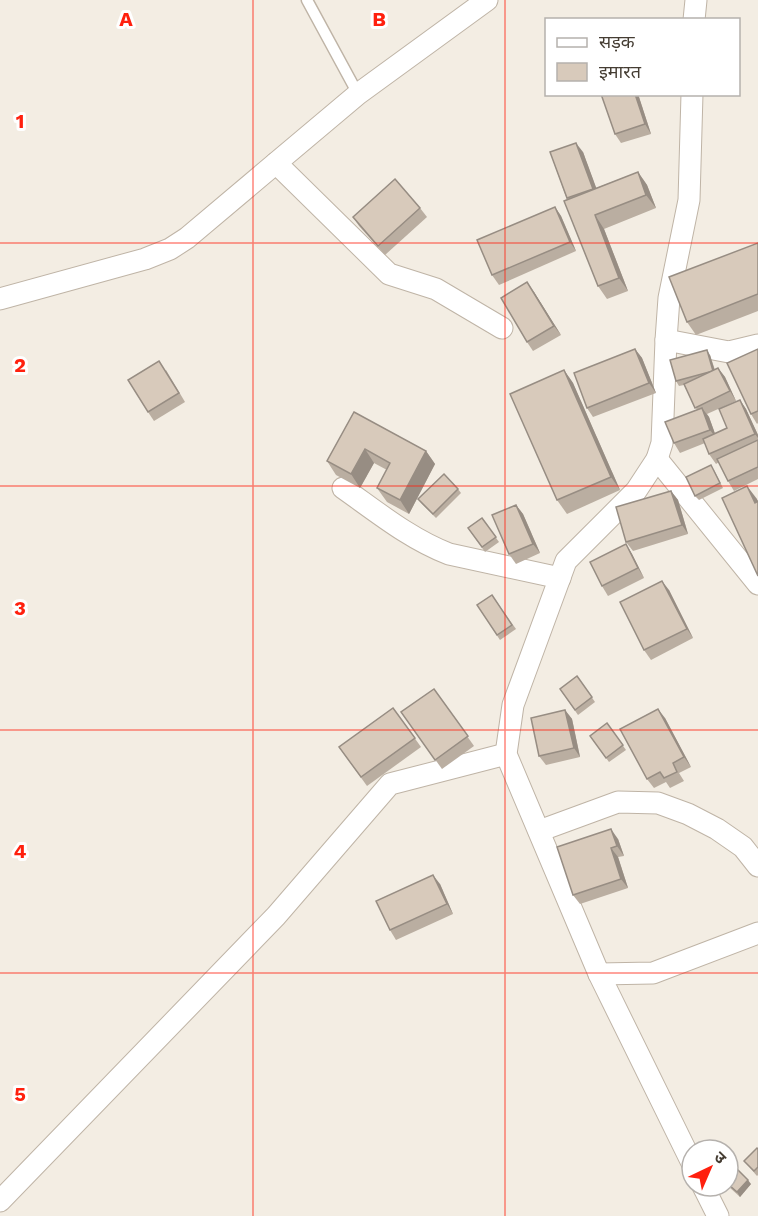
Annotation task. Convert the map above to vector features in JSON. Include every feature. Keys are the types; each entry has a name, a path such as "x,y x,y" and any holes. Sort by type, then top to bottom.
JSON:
{"street":[{"path":"0,299 146,259 170,249 187,238 358,94 487,0"},
{"path":"694,18 696,0"},
{"path":"680,1139 599,974 506,754 513,705 566,561 636,491 657,459 662,443 669,297 689,200 692,96"},
{"path":"276,163 389,274 436,289 502,328"},
{"path":"666,340 729,352 758,345"},
{"path":"657,459 758,584"},
{"path":"343,488 433,548 449,554 560,578"},
{"path":"0,1200 276,916 390,784 506,754"},
{"path":"539,831 618,802 658,803 688,814 717,830 743,847 758,866"},
{"path":"599,974 653,973 758,933"},
{"path":"710,1198 718,1216"}],"lane":[{"path":"307,0 358,94"}],"building":[{"path":"602,96 636,96 645,124 615,134"},
{"path":"576,143 593,189 567,198 550,152"},
{"path":"638,172 646,195 595,215 619,278 598,286 564,201"},
{"path":"395,179 420,208 378,246 353,217"},
{"path":"555,207 570,242 492,275 477,240"},
{"path":"758,243 758,294 687,322 669,277"},
{"path":"527,282 554,326 527,342 501,298"},
{"path":"635,349 649,383 587,408 574,373"},
{"path":"758,349 758,411 751,414 727,363"},
{"path":"707,350 713,371 676,381 670,360"},
{"path":"159,361 179,393 148,412 128,380"},
{"path":"718,368 730,391 695,408 684,384"},
{"path":"564,370 611,477 557,500 510,394"},
{"path":"740,400 755,434 709,454 703,439 727,428 719,409"},
{"path":"702,408 710,430 674,443 665,422"},
{"path":"354,412 426,451 400,500 377,488 390,463 365,449 351,474 327,461"},
{"path":"758,440 758,467 728,481 717,459"},
{"path":"711,465 720,483 695,496 686,477"},
{"path":"444,474 458,489 433,514 418,499"},
{"path":"747,486 755,503 758,501 758,576 722,498"},
{"path":"671,491 682,525 626,542 616,507"},
{"path":"516,505 533,544 509,554 492,515"},
{"path":"482,518 496,537 482,547 468,528"},
{"path":"626,544 638,568 602,586 590,562"},
{"path":"662,581 687,629 644,650 620,602"},
{"path":"492,595 512,625 497,635 477,605"},
{"path":"577,676 592,697 575,710 560,689"},
{"path":"434,689 468,736 435,760 401,712"},
{"path":"393,708 415,738 361,777 339,747"},
{"path":"658,709 684,757 673,763 677,772 664,778 660,772 647,779 620,729"},
{"path":"565,710 574,748 539,756 531,718"},
{"path":"607,723 623,745 606,758 590,736"},
{"path":"611,829 617,846 611,848 621,879 573,895 557,847"},
{"path":"433,875 447,904 390,930 376,901"},
{"path":"757,1148 758,1167 754,1171 744,1161"},
{"path":"740,1172 748,1180 740,1189"}]}
